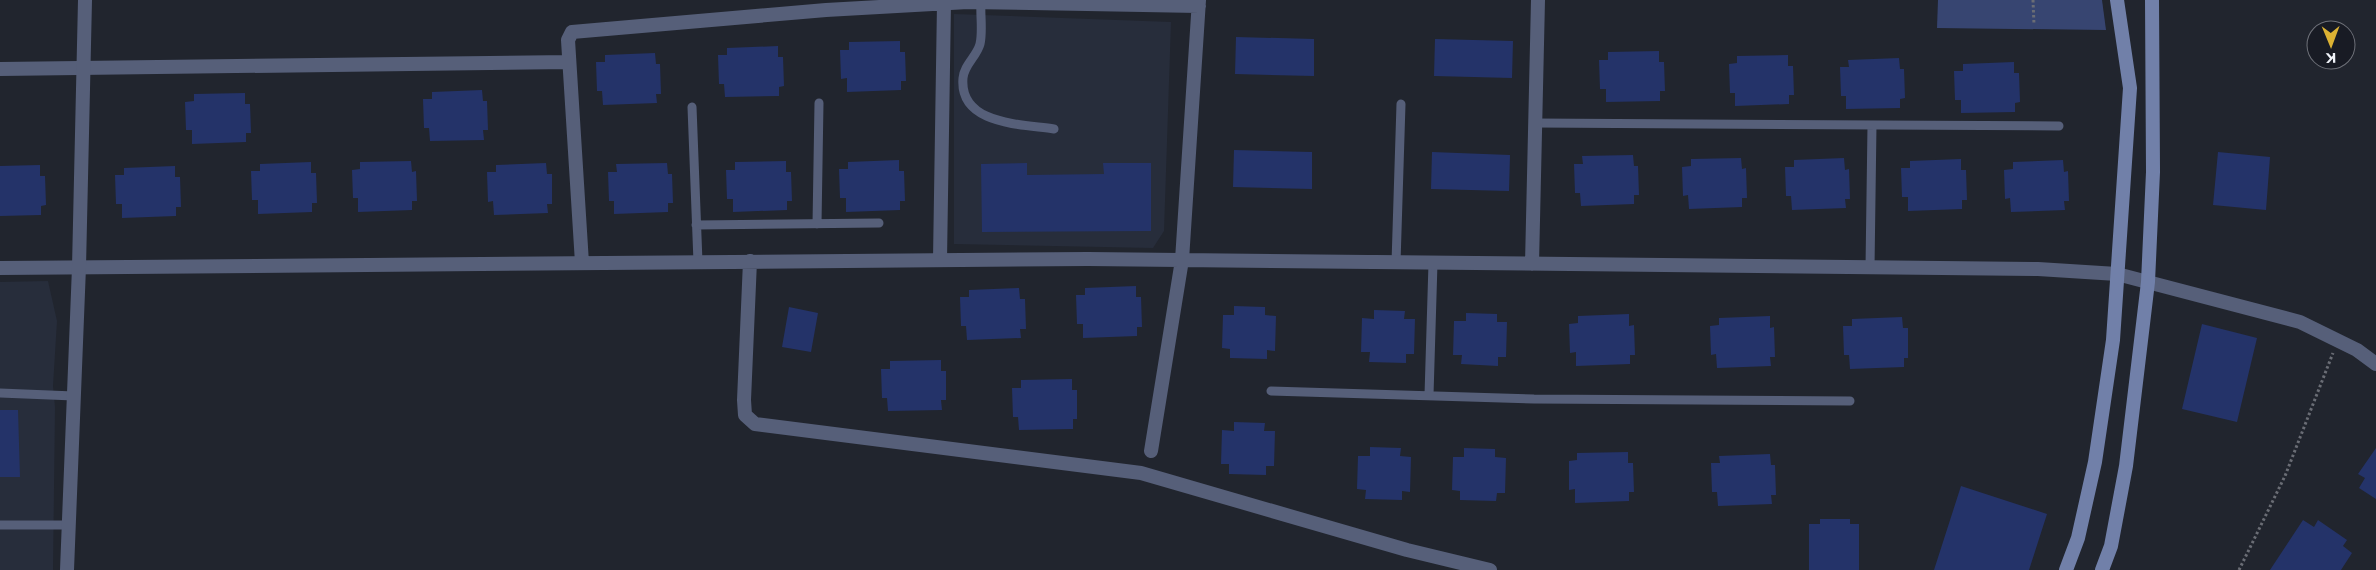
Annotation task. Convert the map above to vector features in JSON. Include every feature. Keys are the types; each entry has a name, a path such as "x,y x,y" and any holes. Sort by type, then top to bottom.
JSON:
{"main road":[{"path":"2066,570 2078,538 2095,462 2113,340 2130,88 2117,0"},
{"path":"2102,570 2111,546 2126,466 2148,282 2153,172 2152,0"}],"street":[{"path":"67,570 79,267 85,0"},
{"path":"1532,264 1538,0"},
{"path":"940,260 944,3"},
{"path":"582,263 568,40 572,32 826,10 944,3 1199,3 1182,260 1152,451"},
{"path":"0,69 569,62"},
{"path":"0,268 940,260 1182,260 2038,269 2117,274 2300,322 2357,350 2376,364"},
{"path":"750,262 744,400 745,415 755,424 1141,473 1407,550 1490,570"}],"lane":[{"path":"981,2 980,45 963,76 964,96 969,106 991,119 1054,129"},
{"path":"817,224 819,103"},
{"path":"1396,263 1401,104"},
{"path":"692,108 698,262"},
{"path":"1535,123 2059,126"},
{"path":"1870,268 1872,125"},
{"path":"696,225 879,223"},
{"path":"1429,396 1433,263"},
{"path":"1270,390 1544,399 1850,401"},
{"path":"0,392 74,396"},
{"path":"0,525 69,525"}],"path":[{"path":"2033,0 2034,25"},
{"path":"2239,570 2285,476 2338,340"}],"shaded area":[{"path":"1938,0 2102,0 2106,30 1937,28"},
{"path":"954,14 1171,22 1164,231 1153,248 954,244"},
{"path":"48,281 57,321 53,386 55,407 53,570 0,570 0,282"}],"building":[{"path":"1236,37 1314,39 1314,76 1235,74"},
{"path":"1435,39 1513,41 1512,78 1434,76"},
{"path":"900,41 900,52 905,52 906,81 901,81 901,90 847,92 847,78 841,79 840,50 849,50 849,42"},
{"path":"778,46 778,57 783,57 784,86 779,87 779,96 725,97 724,84 719,84 718,55 727,55 727,48"},
{"path":"1659,51 1659,62 1664,62 1665,91 1660,91 1660,101 1606,102 1606,89 1600,89 1599,60 1608,60 1608,52"},
{"path":"655,53 656,64 660,64 661,94 656,94 657,103 603,105 602,91 597,91 596,62 605,62 605,55"},
{"path":"1788,55 1788,66 1793,66 1794,95 1789,95 1789,104 1735,106 1735,93 1730,93 1729,64 1737,63 1737,56"},
{"path":"1899,58 1900,69 1904,69 1905,98 1900,99 1900,108 1846,109 1846,96 1841,96 1840,67 1849,67 1848,60"},
{"path":"2014,62 2014,73 2019,73 2020,102 2015,103 2015,112 1961,113 1961,100 1955,100 1954,71 1963,71 1963,64"},
{"path":"482,90 483,101 487,101 488,130 483,130 484,140 430,141 429,128 424,128 423,99 432,99 432,92"},
{"path":"245,93 245,104 250,104 251,133 246,133 246,142 192,144 192,130 186,130 185,102 194,101 194,94"},
{"path":"1234,150 1312,152 1312,189 1233,187"},
{"path":"1432,152 1510,155 1509,191 1431,189"},
{"path":"2218,152 2270,157 2266,210 2213,205"},
{"path":"1633,155 1634,166 1638,166 1639,195 1634,195 1634,204 1581,206 1580,193 1575,193 1574,164 1583,164 1582,156"},
{"path":"1741,158 1742,169 1746,168 1747,198 1742,198 1742,207 1689,209 1688,195 1683,196 1682,167 1691,166 1691,159"},
{"path":"1844,158 1845,170 1849,169 1850,199 1845,199 1846,208 1792,210 1791,196 1786,196 1785,167 1794,167 1794,160"},
{"path":"1961,159 1961,170 1966,170 1967,200 1962,200 1962,209 1908,211 1908,197 1902,197 1901,168 1910,168 1910,161"},
{"path":"899,160 899,171 904,171 905,201 900,201 900,210 846,212 846,198 840,198 839,169 848,169 848,162"},
{"path":"2063,160 2064,172 2068,171 2069,201 2064,201 2065,210 2011,212 2010,198 2005,199 2004,170 2013,169 2013,162"},
{"path":"411,161 412,172 416,171 417,201 412,201 412,210 358,212 358,198 353,198 352,170 360,169 360,162"},
{"path":"786,161 786,172 791,172 792,201 787,201 787,210 733,212 733,199 727,199 726,170 735,170 735,162"},
{"path":"311,162 311,173 316,173 317,203 312,203 312,212 258,214 258,200 252,200 251,171 260,171 260,164"},
{"path":"546,163 547,174 552,174 552,204 547,204 548,213 494,215 493,201 488,202 487,172 496,172 496,165"},
{"path":"667,163 668,174 672,174 673,203 668,203 668,212 614,214 614,201 609,201 608,172 617,172 616,164"},
{"path":"1027,163 1027,175 1104,174 1103,163 1151,163 1151,231 982,232 981,164"},
{"path":"40,165 40,176 45,176 46,205 41,206 41,215 0,216 0,166"},
{"path":"175,166 175,177 180,177 181,207 176,207 176,216 122,218 122,204 116,204 115,175 124,175 124,168"},
{"path":"1136,286 1136,297 1141,297 1142,327 1137,327 1137,336 1083,338 1083,324 1077,324 1076,295 1085,295 1085,288"},
{"path":"1019,288 1020,299 1025,299 1026,329 1020,329 1021,338 967,340 966,326 961,326 960,297 969,297 969,290"},
{"path":"1234,306 1265,307 1265,315 1276,316 1275,351 1267,350 1267,359 1230,358 1230,349 1222,348 1223,315 1234,315"},
{"path":"789,307 818,313 811,352 782,347"},
{"path":"1374,310 1405,311 1404,319 1415,319 1414,354 1406,354 1406,363 1369,362 1370,352 1361,352 1362,318 1374,319"},
{"path":"1466,313 1497,314 1497,322 1507,322 1506,357 1498,357 1498,366 1461,364 1462,355 1453,355 1454,321 1466,321"},
{"path":"1629,314 1629,326 1634,325 1635,355 1630,355 1630,364 1576,366 1576,352 1570,353 1569,324 1578,323 1578,316"},
{"path":"1770,316 1770,328 1774,327 1775,357 1770,357 1771,366 1717,368 1716,354 1711,355 1710,326 1719,325 1719,318"},
{"path":"1902,317 1903,328 1908,328 1908,358 1904,358 1904,367 1850,369 1849,355 1844,355 1843,326 1852,326 1852,319"},
{"path":"2202,324 2257,338 2237,422 2182,409"},
{"path":"941,360 941,371 946,371 946,400 941,400 942,410 888,411 887,398 882,398 881,369 890,369 890,361"},
{"path":"1072,379 1072,390 1077,390 1077,419 1073,419 1073,429 1019,430 1018,417 1013,417 1012,388 1021,388 1021,380"},
{"path":"0,410 18,410 20,477 0,477"},
{"path":"1234,422 1265,423 1264,431 1275,431 1274,466 1266,466 1266,475 1229,474 1229,464 1221,464 1222,430 1234,431"},
{"path":"1370,447 1401,448 1400,456 1411,457 1410,492 1402,491 1402,500 1365,499 1366,490 1357,489 1358,456 1370,456"},
{"path":"1464,448 1495,449 1495,457 1506,458 1505,493 1497,493 1496,501 1460,500 1460,491 1452,490 1453,457 1464,457"},
{"path":"2376,448 2376,499 2359,488 2365,478 2358,474"},
{"path":"1628,452 1628,463 1633,463 1634,492 1629,492 1629,501 1575,503 1575,489 1569,490 1569,461 1577,460 1577,453"},
{"path":"1770,454 1771,465 1775,465 1776,495 1771,495 1772,504 1718,506 1717,492 1712,492 1711,463 1720,463 1719,456"},
{"path":"1961,486 2047,514 2029,570 1934,570"},
{"path":"1820,519 1850,519 1850,524 1859,524 1859,570 1809,570 1809,524 1820,524"},
{"path":"2303,520 2314,527 2318,520 2347,540 2343,546 2352,553 2341,570 2270,570"}]}
